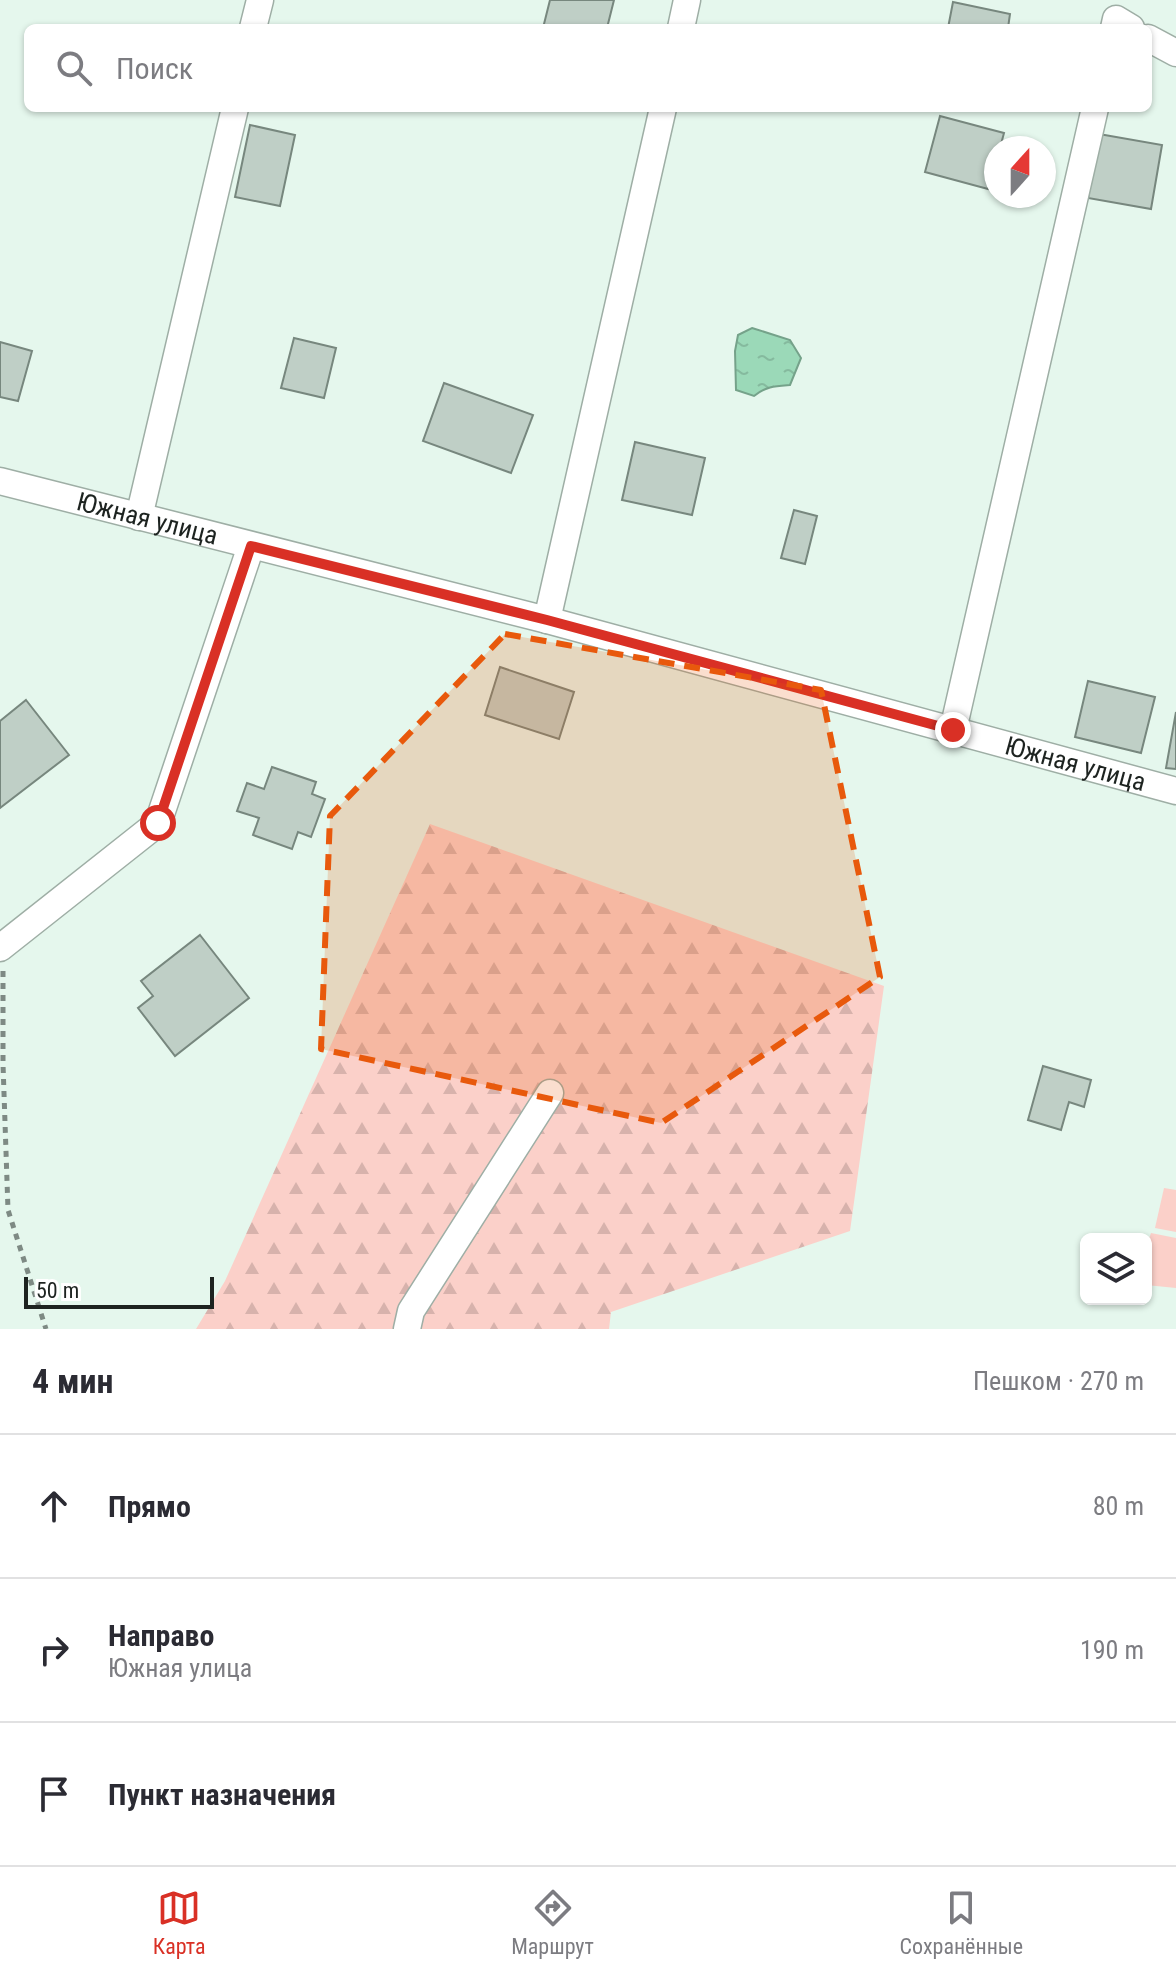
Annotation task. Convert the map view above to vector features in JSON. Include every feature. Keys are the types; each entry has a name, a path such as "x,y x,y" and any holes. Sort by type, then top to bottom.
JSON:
{"street":[{"path":"254,24 260,0"},
{"path":"682,24 687,0"},
{"path":"1152,40 1176,53"},
{"path":"139,517 234,112"},
{"path":"547,620 662,112"},
{"path":"953,730 1094,112"},
{"name":"Южная улица","path":"0,481 547,620 1176,791"},
{"path":"2,947 158,823 251,546"},
{"path":"407,1329 411,1311 550,1093"}],"path":[{"path":"2,947 8,1210 46,1329"}],"highlighted area":[{"path":"505,634 821,690 880,977 661,1123 321,1049 330,816"}],"green space":[{"path":"430,824 884,986 850,1231 611,1312 609,1329 196,1329 225,1281"},
{"path":"1164,1188 1176,1190 1176,1232 1155,1228"},
{"path":"1152,1233 1176,1238 1176,1288 1152,1286"}],"water":[{"path":"752,328 790,340 801,358 790,385 767,388 754,396 736,390 735,351 738,335"}],"building":[{"path":"550,0 614,0 608,24 544,24"},
{"path":"953,2 1010,14 1009,24 949,24"},
{"path":"940,116 1004,133 1003,136 984,136 984,188 925,172"},
{"path":"250,125 295,135 280,206 235,197"},
{"path":"1099,134 1162,145 1151,209 1088,198"},
{"path":"294,338 336,348 324,398 281,388"},
{"path":"0,342 32,351 18,401 0,397"},
{"path":"444,383 533,415 511,473 423,441"},
{"path":"635,442 705,458 692,515 622,500"},
{"path":"794,510 817,516 805,564 781,558"},
{"path":"500,667 574,692 559,739 485,715"},
{"path":"1088,681 1155,697 1141,753 1075,737"},
{"path":"26,700 69,755 0,808 0,721"},
{"path":"1176,712 1176,769 1166,768"},
{"path":"272,767 316,782 312,794 325,799 311,837 298,832 292,849 253,835 259,818 237,811 247,783 264,789"},
{"path":"200,935 249,998 175,1056 138,1008 153,996 141,981"},
{"path":"1043,1066 1091,1080 1084,1107 1069,1102 1061,1130 1028,1120"}],"route":[{"path":"158,823 251,546 547,620 953,730"}]}
